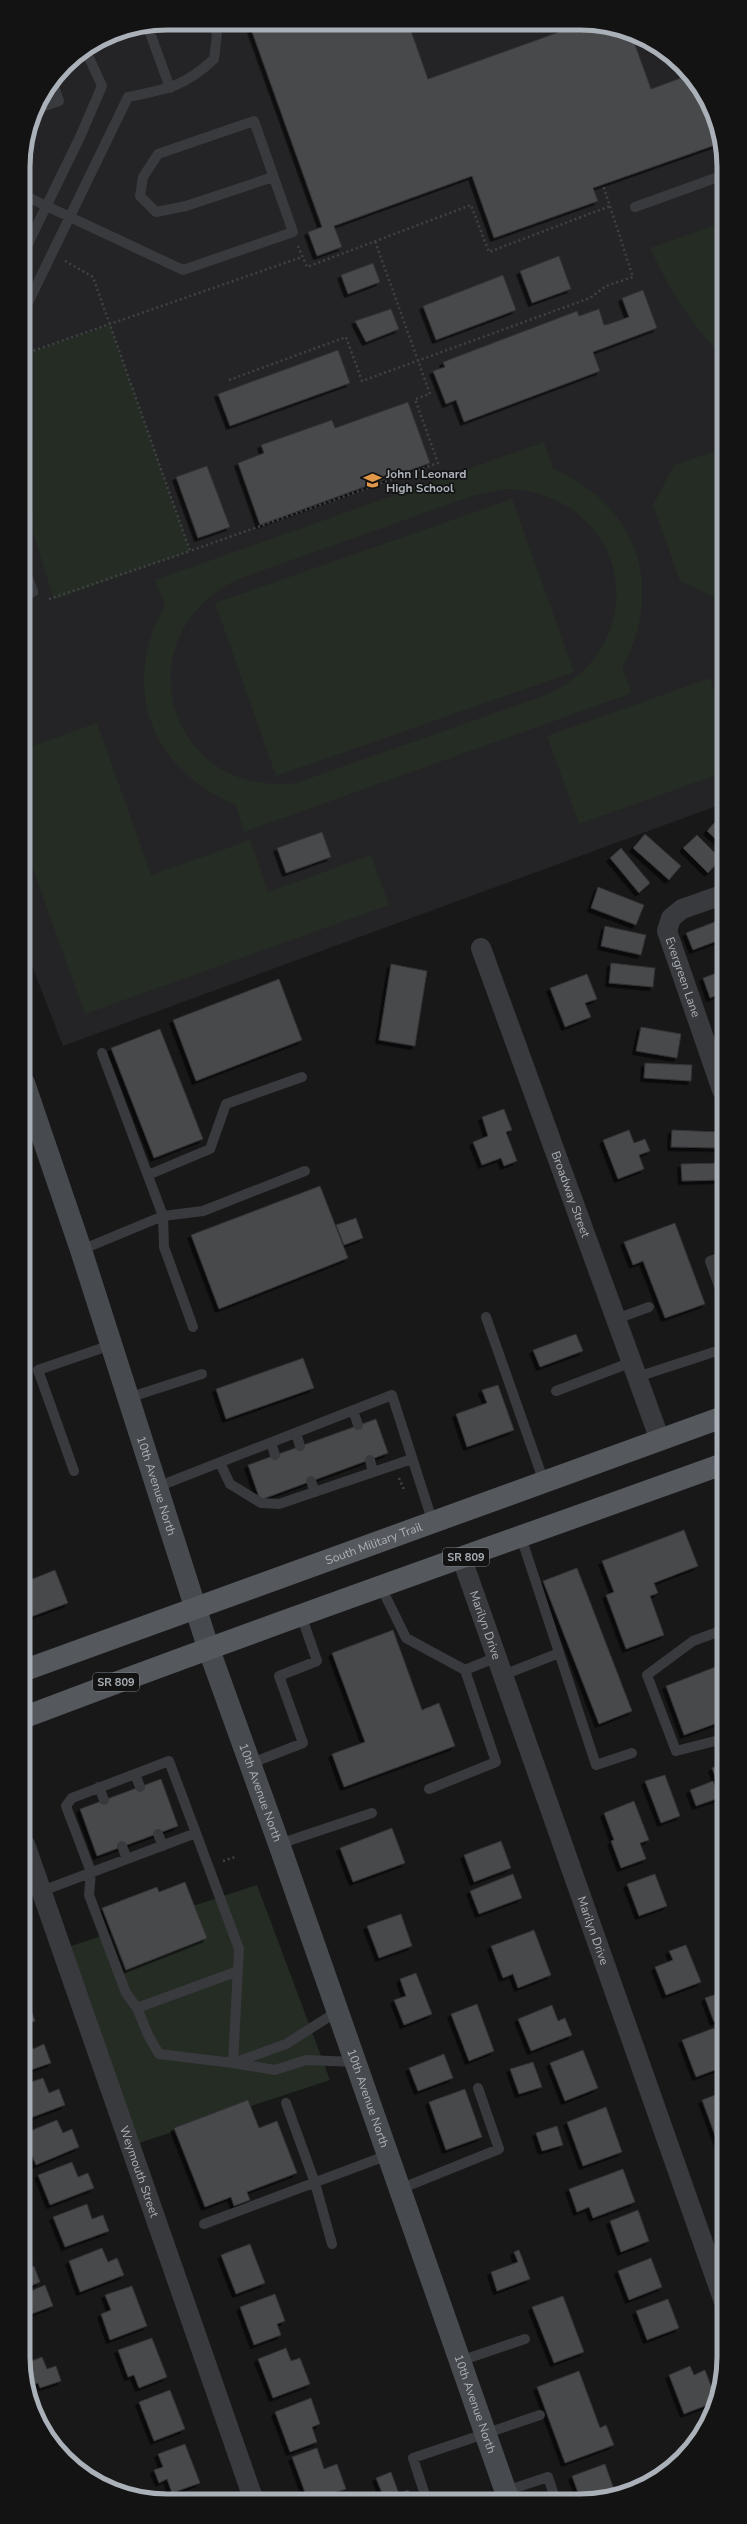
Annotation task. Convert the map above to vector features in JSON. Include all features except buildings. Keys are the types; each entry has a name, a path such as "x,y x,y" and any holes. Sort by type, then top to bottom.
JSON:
{"main road":[{"name":"South Military Trail","path":"30,1668 717,1419"},
{"name":"SR 809","path":"30,1715 208,1647 462,1559 717,1466"}],"street":[{"name":"Evergreen Lane","path":"717,896 682,909 671,918 667,931 717,1059"},
{"name":"Broadway Street","path":"481,948 660,1440"},
{"name":"10th Avenue North","path":"30,1101 81,1250 208,1647 338,2011 507,2494"},
{"name":"Marilyn Drive","path":"462,1559 717,2282"},
{"name":"Weymouth Street","path":"30,1858 252,2494"}],"lane":[{"path":"30,301 128,97 170,88 196,76 214,59 217,34 216,30"},
{"path":"150,31 170,88"},
{"path":"30,240 80,137 102,86 88,55"},
{"path":"44,106 59,101 55,89"},
{"path":"30,198 183,270 293,232 254,121 158,154 144,177 140,196 156,212 186,206 273,177"},
{"path":"635,207 717,177"},
{"path":"30,583 33,592 30,593"},
{"path":"102,1053 163,1216 164,1247 193,1327"},
{"path":"148,1175 210,1149 226,1104 302,1077"},
{"path":"81,1250 163,1216 203,1211 305,1171"},
{"path":"717,1259 710,1261 717,1282"},
{"path":"616,1318 649,1307"},
{"path":"486,1317 544,1482"},
{"path":"74,1471 38,1370 111,1345"},
{"path":"556,1391 635,1370 714,1352"},
{"path":"128,1398 202,1374"},
{"path":"157,1488 392,1395 432,1523"},
{"path":"353,1410 358,1425"},
{"path":"296,1433 300,1446"},
{"path":"270,1443 275,1455"},
{"path":"220,1463 230,1484 262,1503 279,1504 288,1495 315,1492 412,1459"},
{"path":"370,1460 373,1472"},
{"path":"312,1481 315,1492"},
{"path":"521,1537 596,1765 632,1753"},
{"path":"381,1587 406,1638 465,1670 500,1666 559,1653"},
{"path":"249,1764 303,1743 279,1676 317,1661 301,1615"},
{"path":"717,1632 693,1641 647,1675 676,1751 717,1741"},
{"path":"429,1789 496,1762 465,1670"},
{"path":"233,2063 239,1949 169,1761 72,1798 66,1806 91,1872 89,1895 126,1993 137,2008 148,2035 159,2054 275,2070 306,2060 355,2062"},
{"path":"135,1774 140,1786"},
{"path":"99,1787 104,1800"},
{"path":"279,1844 372,1813"},
{"path":"42,1891 196,1833"},
{"path":"158,1834 163,1846"},
{"path":"122,1846 127,1859"},
{"path":"137,2008 238,1971"},
{"path":"233,2063 286,2044 338,2011"},
{"path":"400,2189 499,2150 478,2088"},
{"path":"286,2104 315,2183 332,2244"},
{"path":"204,2224 388,2155"},
{"path":"460,2361 525,2339"},
{"path":"425,2494 413,2458 540,2415"},
{"path":"509,2494 548,2477 554,2494"}],"path":[{"path":"229,380 346,337 362,381 590,298 606,286 634,277 603,185"},
{"path":"293,232 307,267 471,205 488,252 610,206"},
{"path":"49,599 190,551 438,463 415,399 430,394 375,241"},
{"path":"67,254 64,260 93,277 190,551"},
{"path":"30,352 302,257"},
{"path":"222,1861 236,1857"}],"shaded area":[{"name":"John I Leonard High School","path":"158,30 580,30 598,31 624,37 656,53 677,70 694,91 710,123 716,149 717,806 63,1046 30,961 30,158 40,115 48,99 70,70 91,53 123,37"},
{"path":"717,224 717,351 681,305 650,248"},
{"path":"110,325 190,551 54,600 30,523 30,352"},
{"path":"544,442 553,467 551,468 581,484 605,503 623,525 635,551 642,578 642,607 635,637 622,668 632,693 244,832 236,805 207,790 183,771 164,748 151,723 145,695 145,666 151,636 165,605 155,580","holes":["507,489 549,497 581,516 603,543 615,575 615,609 604,642 582,672 546,695 296,783 251,781 216,765 190,739 174,707 171,671 180,635 203,603 241,578 475,495"]},
{"path":"717,451 717,606 713,596 680,581 653,505 674,465"},
{"path":"512,499 574,672 276,776 215,603"},
{"path":"710,678 717,699 717,775 579,824 547,736"},
{"path":"97,723 151,875 250,840 268,892 371,855 389,905 85,1014 30,861 30,747"},
{"path":"257,1885 330,2080 130,2146 62,1949"}],"place":[{"name":"John I Leonard High School","path":"373,481"}]}
